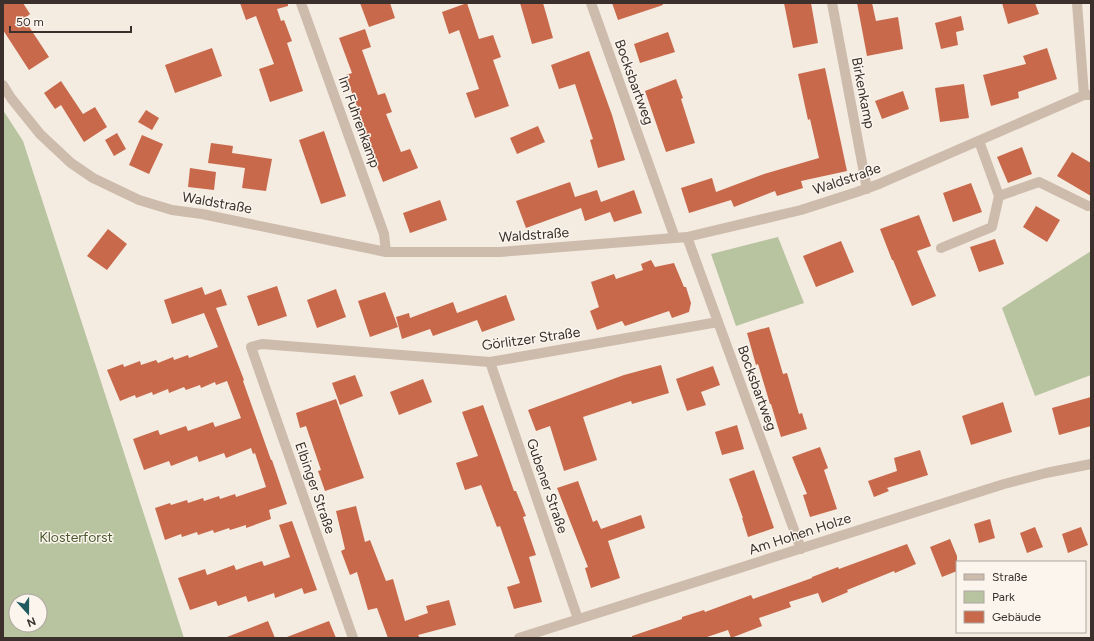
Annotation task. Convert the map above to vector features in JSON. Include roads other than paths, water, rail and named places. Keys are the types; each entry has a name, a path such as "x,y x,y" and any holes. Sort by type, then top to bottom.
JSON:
{"street":[{"name":"Im Fuhrenkamp","path":"301,3 384,234 386,252"},
{"name":"Bocksbartweg","path":"591,3 675,238"},
{"name":"Birkenkamp","path":"832,3 867,189"},
{"path":"1077,3 1088,95"},
{"name":"Waldstraße","path":"3,85 11,98 40,134 71,163 93,178 139,200 172,210 202,214 386,252 500,252 687,237 801,210 867,189 1088,95"},
{"path":"940,248 992,227 999,196 979,141"},
{"path":"999,196 1039,182 1088,206"},
{"name":"Bocksbartweg","path":"687,237 801,549"},
{"name":"Görlitzer Straße","path":"251,347 262,344 490,362 718,322"},
{"name":"Elbinger Straße","path":"251,347 353,638"},
{"name":"Gubener Straße","path":"490,362 578,619"},
{"name":"Am Hohen Holze","path":"519,638 535,636 578,619 1004,484 1046,473 1091,464"}],"park label":[{"name":"Klosterforst","path":"76,537"}]}
